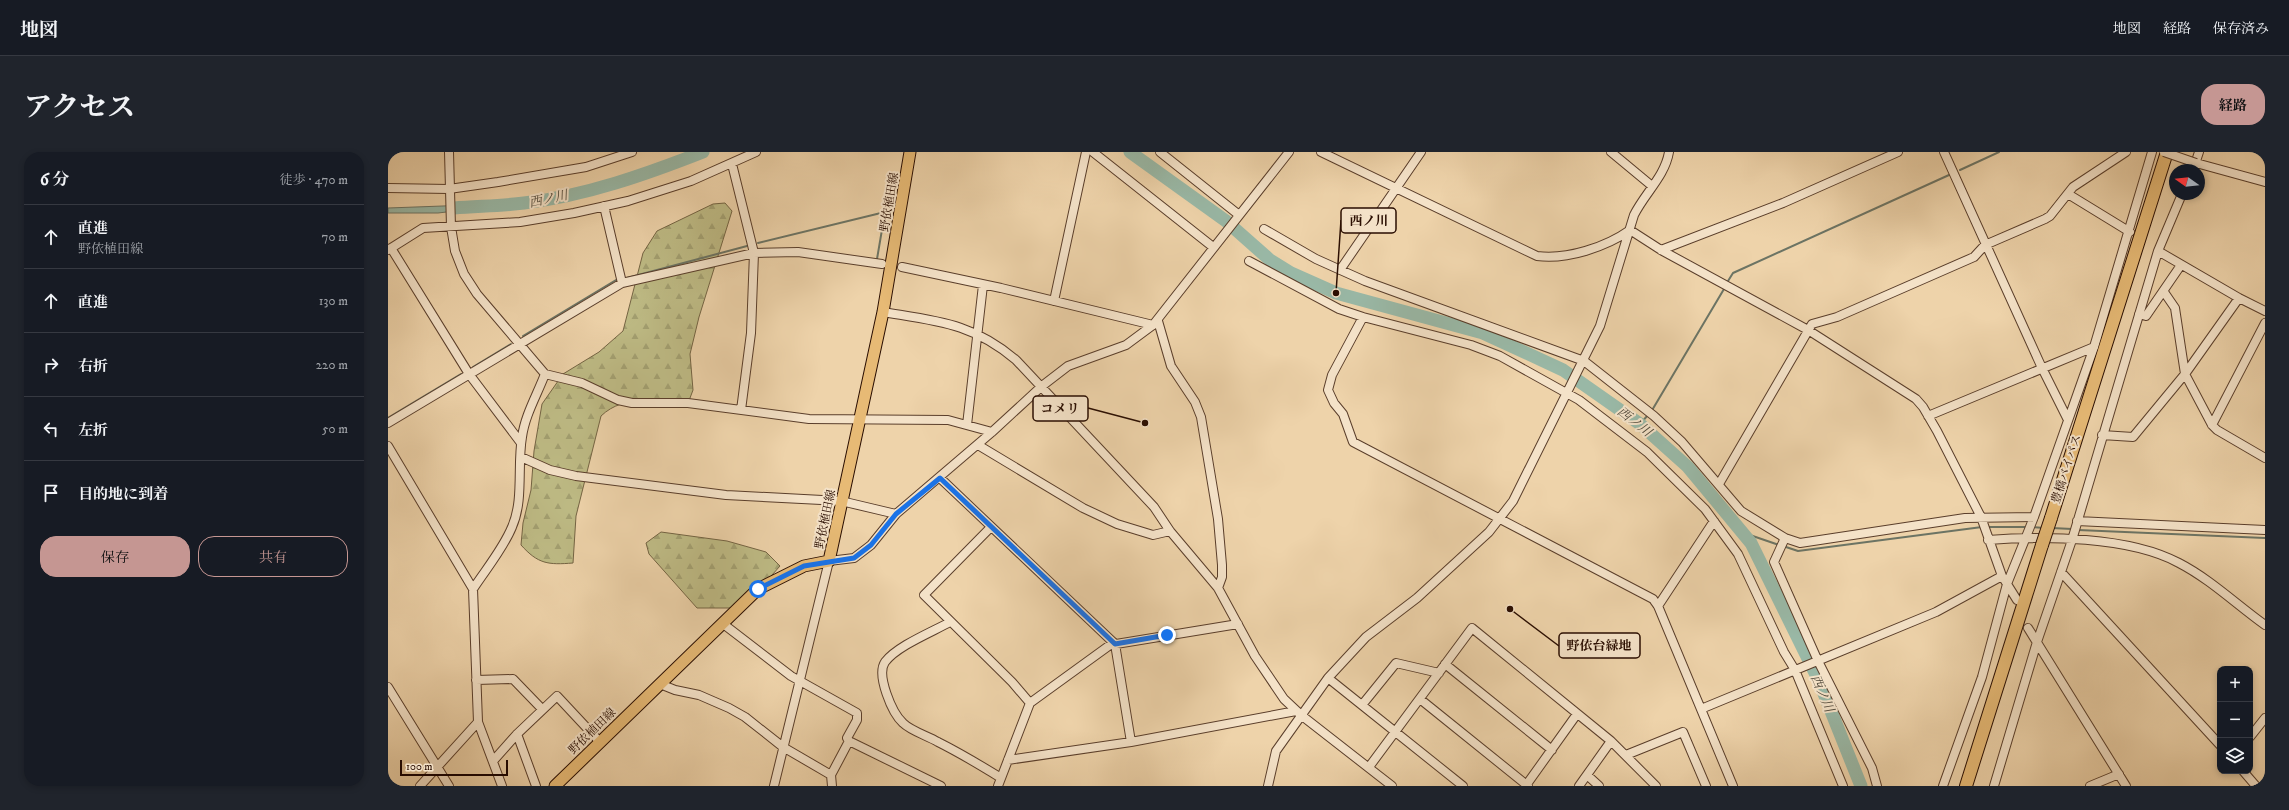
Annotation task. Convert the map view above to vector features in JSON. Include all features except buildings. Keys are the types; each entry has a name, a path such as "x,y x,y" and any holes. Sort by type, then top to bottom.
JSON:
{"highway":[{"name":"豊橋バイパス","path":"1966,786 2167,152"},
{"path":"2160,174 2172,152"}],"main road":[{"name":"野依植田線","path":"555,786 599,741 758,589 804,566 829,561 883,312 910,152"}],"street":[{"path":"449,152 451,227 456,251 464,274 477,294 545,374 582,383 618,400 632,403 688,403 809,419 842,420 860,418 948,420 992,432"},
{"path":"388,188 449,189 586,167 629,152"},
{"path":"521,443 469,374 390,249 424,228 520,222 604,206 691,181 756,152"},
{"path":"1054,301 1086,152"},
{"path":"1093,152 1213,247"},
{"path":"1160,152 1239,215"},
{"path":"774,786 829,561 854,558 871,545 896,514 978,445 1042,386 1068,366 1126,345 1156,323 1213,247 1289,152"},
{"path":"1321,152 1537,256 1549,257 1567,255 1618,238 1630,230"},
{"path":"1340,270 1398,188 1421,152"},
{"path":"1612,152 1652,186"},
{"path":"1268,786 1276,751 1298,713 1328,678 1366,637 1417,598 1489,532 1513,501 1565,393 1584,361 1600,326 1630,230 1642,199 1666,165 1670,152"},
{"path":"1661,250 1783,203 1898,152"},
{"path":"1944,152 2042,368 2068,420"},
{"path":"1719,484 1812,324 1838,317 1974,257 1986,245 2050,216 2073,187 2126,152"},
{"path":"1943,786 1982,677 2006,584 2027,536 2094,347 2130,232 2152,152"},
{"path":"2164,152 2188,164"},
{"path":"2195,164 2199,152"},
{"path":"732,164 754,253 750,341 741,410"},
{"path":"2205,169 2265,182"},
{"path":"2068,194 2130,232"},
{"path":"1994,786 2037,642 2072,538 2158,251 2179,200"},
{"path":"604,206 622,283"},
{"path":"1264,229 1316,259 1340,270 1584,361 1650,413 1682,442 1741,511 1784,540 1800,543 1981,519 2033,519"},
{"path":"1630,230 1661,250 1808,330 1871,372 1900,388 1916,399 1928,416 1981,519 2002,576 2017,600"},
{"path":"2158,251 2239,298 2265,311"},
{"path":"388,423 622,283 754,253 798,252 882,264"},
{"path":"1249,261 1323,302 1363,317 1471,345 1500,356 1598,412 1647,452 1683,486 1714,521 1738,554 1784,652 1796,670 1843,786"},
{"path":"2139,314 2146,316 2164,292 2181,265"},
{"path":"902,267 1156,323"},
{"path":"967,425 983,285"},
{"path":"2164,292 2175,308 2185,374 2212,425 2265,458"},
{"path":"2102,435 2133,436 2185,374 2239,298"},
{"path":"883,312 948,323 977,334 999,345 1042,386 1149,501 1170,531 1218,588 1274,687 1298,713 1392,786"},
{"path":"1363,317 1332,376 1328,390 1334,403 1343,414 1353,442 1651,597 1658,606 1733,786"},
{"path":"2212,425 2265,322"},
{"path":"1156,323 1171,366 1195,402 1201,417 1219,527 1222,577 1218,588"},
{"path":"1928,416 2094,347"},
{"path":"473,589 504,544 513,526 517,508 521,443 527,416 545,374"},
{"path":"978,445 1083,508 1116,524 1153,535 1170,531"},
{"path":"388,446 473,589 478,722 502,786"},
{"path":"521,457 550,470 576,476 726,495 841,501 896,514"},
{"path":"940,478 1115,644 1131,742"},
{"path":"1658,606 1714,521"},
{"path":"2076,523 2265,530"},
{"path":"991,527 924,595 1012,682 1030,703"},
{"path":"1988,537 2027,536 2072,538 2121,544 2164,556 2193,572 2265,625"},
{"path":"1784,540 1774,562 1817,661 1872,768 1877,786"},
{"path":"2061,572 2217,742"},
{"path":"1701,709 1936,612 2002,576"},
{"path":"950,622 899,650 885,662 882,669 884,687 894,711 903,724 967,756 1000,782 1030,703 1115,644 1238,624"},
{"path":"722,623 799,682 857,713 857,720 847,738 849,741 831,775 832,786"},
{"path":"1368,767 1395,733 1472,628 1611,741 1656,786"},
{"path":"2028,628 2126,786"},
{"path":"1362,705 1396,663 1439,673"},
{"path":"1445,664 1552,750"},
{"path":"1328,678 1463,786"},
{"path":"476,680 512,679 542,709"},
{"path":"660,684 675,690 699,695 729,708 745,717 783,747 831,775"},
{"path":"388,687 449,786"},
{"path":"493,761 517,734 557,696 599,741"},
{"path":"1420,699 1527,785 1577,714"},
{"path":"1008,760 1131,742 1298,713"},
{"path":"2253,733 2265,718"},
{"path":"420,786 478,722"},
{"path":"1626,755 1683,732 1706,786"},
{"path":"517,734 536,786"},
{"path":"849,741 941,786"},
{"path":"1579,786 1611,741"},
{"path":"2090,786 2119,774"},
{"path":"2246,774 2256,786"},
{"path":"1587,775 1599,786"}],"green space":[{"path":"725,203 732,211 699,317 690,354 693,390 687,406 642,401 631,402 620,404 601,416 576,516 573,563 557,564 538,560 521,545 523,523 531,490 534,451 542,404 563,374 599,352 623,331 643,253 657,231 713,204"},
{"path":"661,532 727,541 766,552 780,566 764,584 732,608 697,608 649,554 646,543"}],"shaded area":[{"path":"470,205 472,209 438,213 388,213 388,208"}],"waterway":[{"name":"西ノ川","path":"454,208 515,204 547,200 593,190 638,176 703,152"},
{"name":"西ノ川","path":"1130,152 1226,221 1270,260 1291,273 1336,293 1483,333 1563,370 1640,424 1688,467 1751,543 1819,681 1861,786"},
{"path":"1960,170 1999,152"},
{"path":"1728,281 1733,273 1949,175"},
{"path":"758,243 885,212 877,259"},
{"path":"627,278 747,246"},
{"path":"523,336 616,280"},
{"path":"1651,412 1724,289"},
{"path":"473,367 511,344"},
{"path":"388,418 461,374"},
{"path":"1640,424 1648,415"},
{"path":"1783,546 1798,551 1982,527"},
{"path":"1987,527 2028,527"},
{"path":"2032,527 2044,528"},
{"path":"2052,528 2072,529"},
{"path":"2078,530 2265,538"},
{"path":"1744,533 1779,545"}],"place":[{"name":"西ノ川","path":"1336,293"},
{"name":"コメリ","path":"1145,423"},
{"name":"野依台緑地","path":"1510,609"}],"route":[{"path":"758,589 804,566 854,558 871,545 896,514 940,478 1115,644 1167,635"}]}
